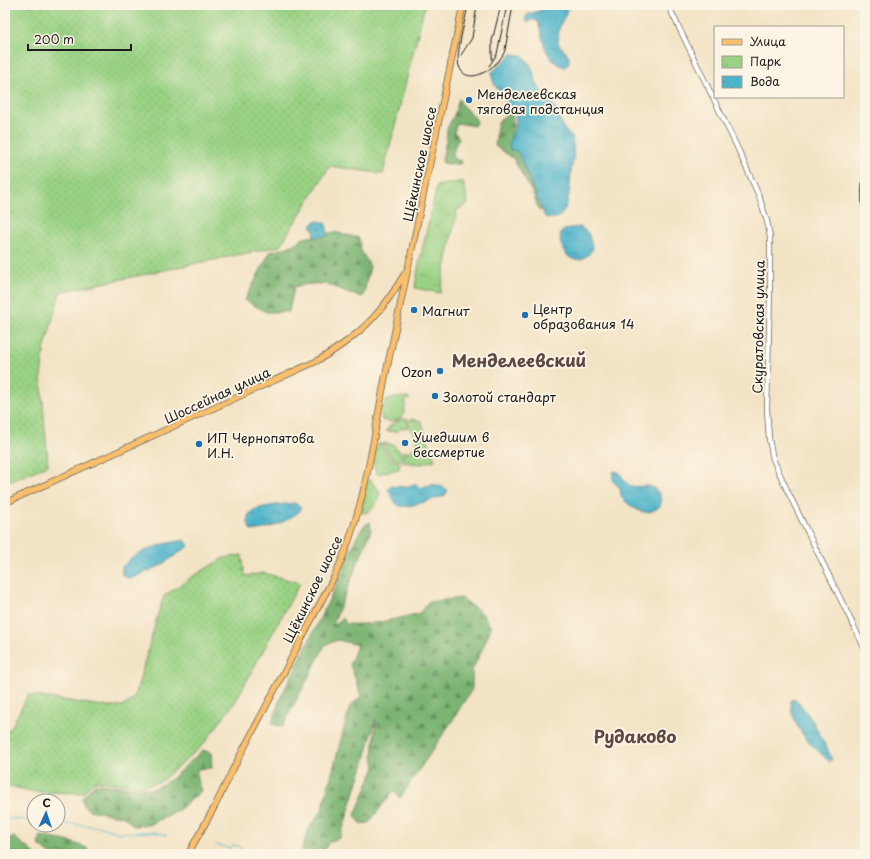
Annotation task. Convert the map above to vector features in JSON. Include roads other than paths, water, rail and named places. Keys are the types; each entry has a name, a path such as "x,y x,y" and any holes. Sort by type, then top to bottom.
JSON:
{"main road":[{"name":"Щёкинское шоссе","path":"188,854 215,806 342,559 358,511 464,5"},
{"name":"Шоссейная улица","path":"5,503 317,361 343,344 370,321 380,310 409,267"}],"street":[{"name":"Скуратовская улица","path":"668,5 741,155 759,196 767,221 770,238 767,409 769,439 773,459 865,649"}],"water":[{"path":"556,5 567,5 566,13 560,27 558,43 569,56 569,63 565,67 558,64 549,55 538,22 533,19 528,23 525,20 526,16 529,14"},
{"path":"512,54 522,55 526,58 539,88 553,104 563,127 572,136 573,158 567,204 564,211 559,216 553,218 545,217 517,151 510,150 509,146 516,122 515,116 497,89 492,78 492,72"},
{"path":"315,221 325,223 328,236 313,237 315,232 311,226 313,223 315,224"},
{"path":"581,227 588,233 593,249 586,256 579,259 573,259 564,251 560,237 562,231 570,228"},
{"path":"614,471 619,472 629,485 654,488 660,496 660,506 655,510 644,512 629,505 621,497 620,488 613,481"},
{"path":"415,484 421,488 424,486 439,485 448,492 444,496 428,501 414,505 402,506 395,502 388,489 391,486 404,487"},
{"path":"295,503 300,506 300,511 288,519 271,527 251,531 248,523 248,515 255,509"},
{"path":"185,540 189,546 160,566 130,579 122,575 122,567 135,556 159,545"},
{"path":"792,699 797,701 814,724 832,759 830,762 809,742 798,727 792,710"}],"waterway":[{"path":"5,818 26,820"},
{"path":"66,824 101,827 119,833 154,832 166,835"},
{"path":"216,845 230,848 232,845 239,846 242,849 242,852 246,854"}],"tram line":[{"path":"468,5 458,54 458,61 463,73 469,76 484,73 502,56 505,50 513,5"},
{"path":"461,55 472,38 477,5"},
{"path":"492,60 492,41 501,5"},
{"path":"489,66 497,54 507,5"}],"railway":[{"path":"865,162 862,179 865,230"}],"place":[{"name":"Менделеевская тяговая подстанция","path":"469,100"},
{"name":"Магнит","path":"414,310"},
{"name":"Центр образования 14","path":"525,315"},
{"name":"Ozon","path":"440,371"},
{"name":"Золотой стандарт","path":"435,396"},
{"name":"Ушедшим в бессмертие","path":"405,443"},
{"name":"ИП Чернопятова И.Н.","path":"199,444"}],"district":[{"name":"Менделеевский","path":"519,360"},
{"name":"Рудаково","path":"635,736"}]}
